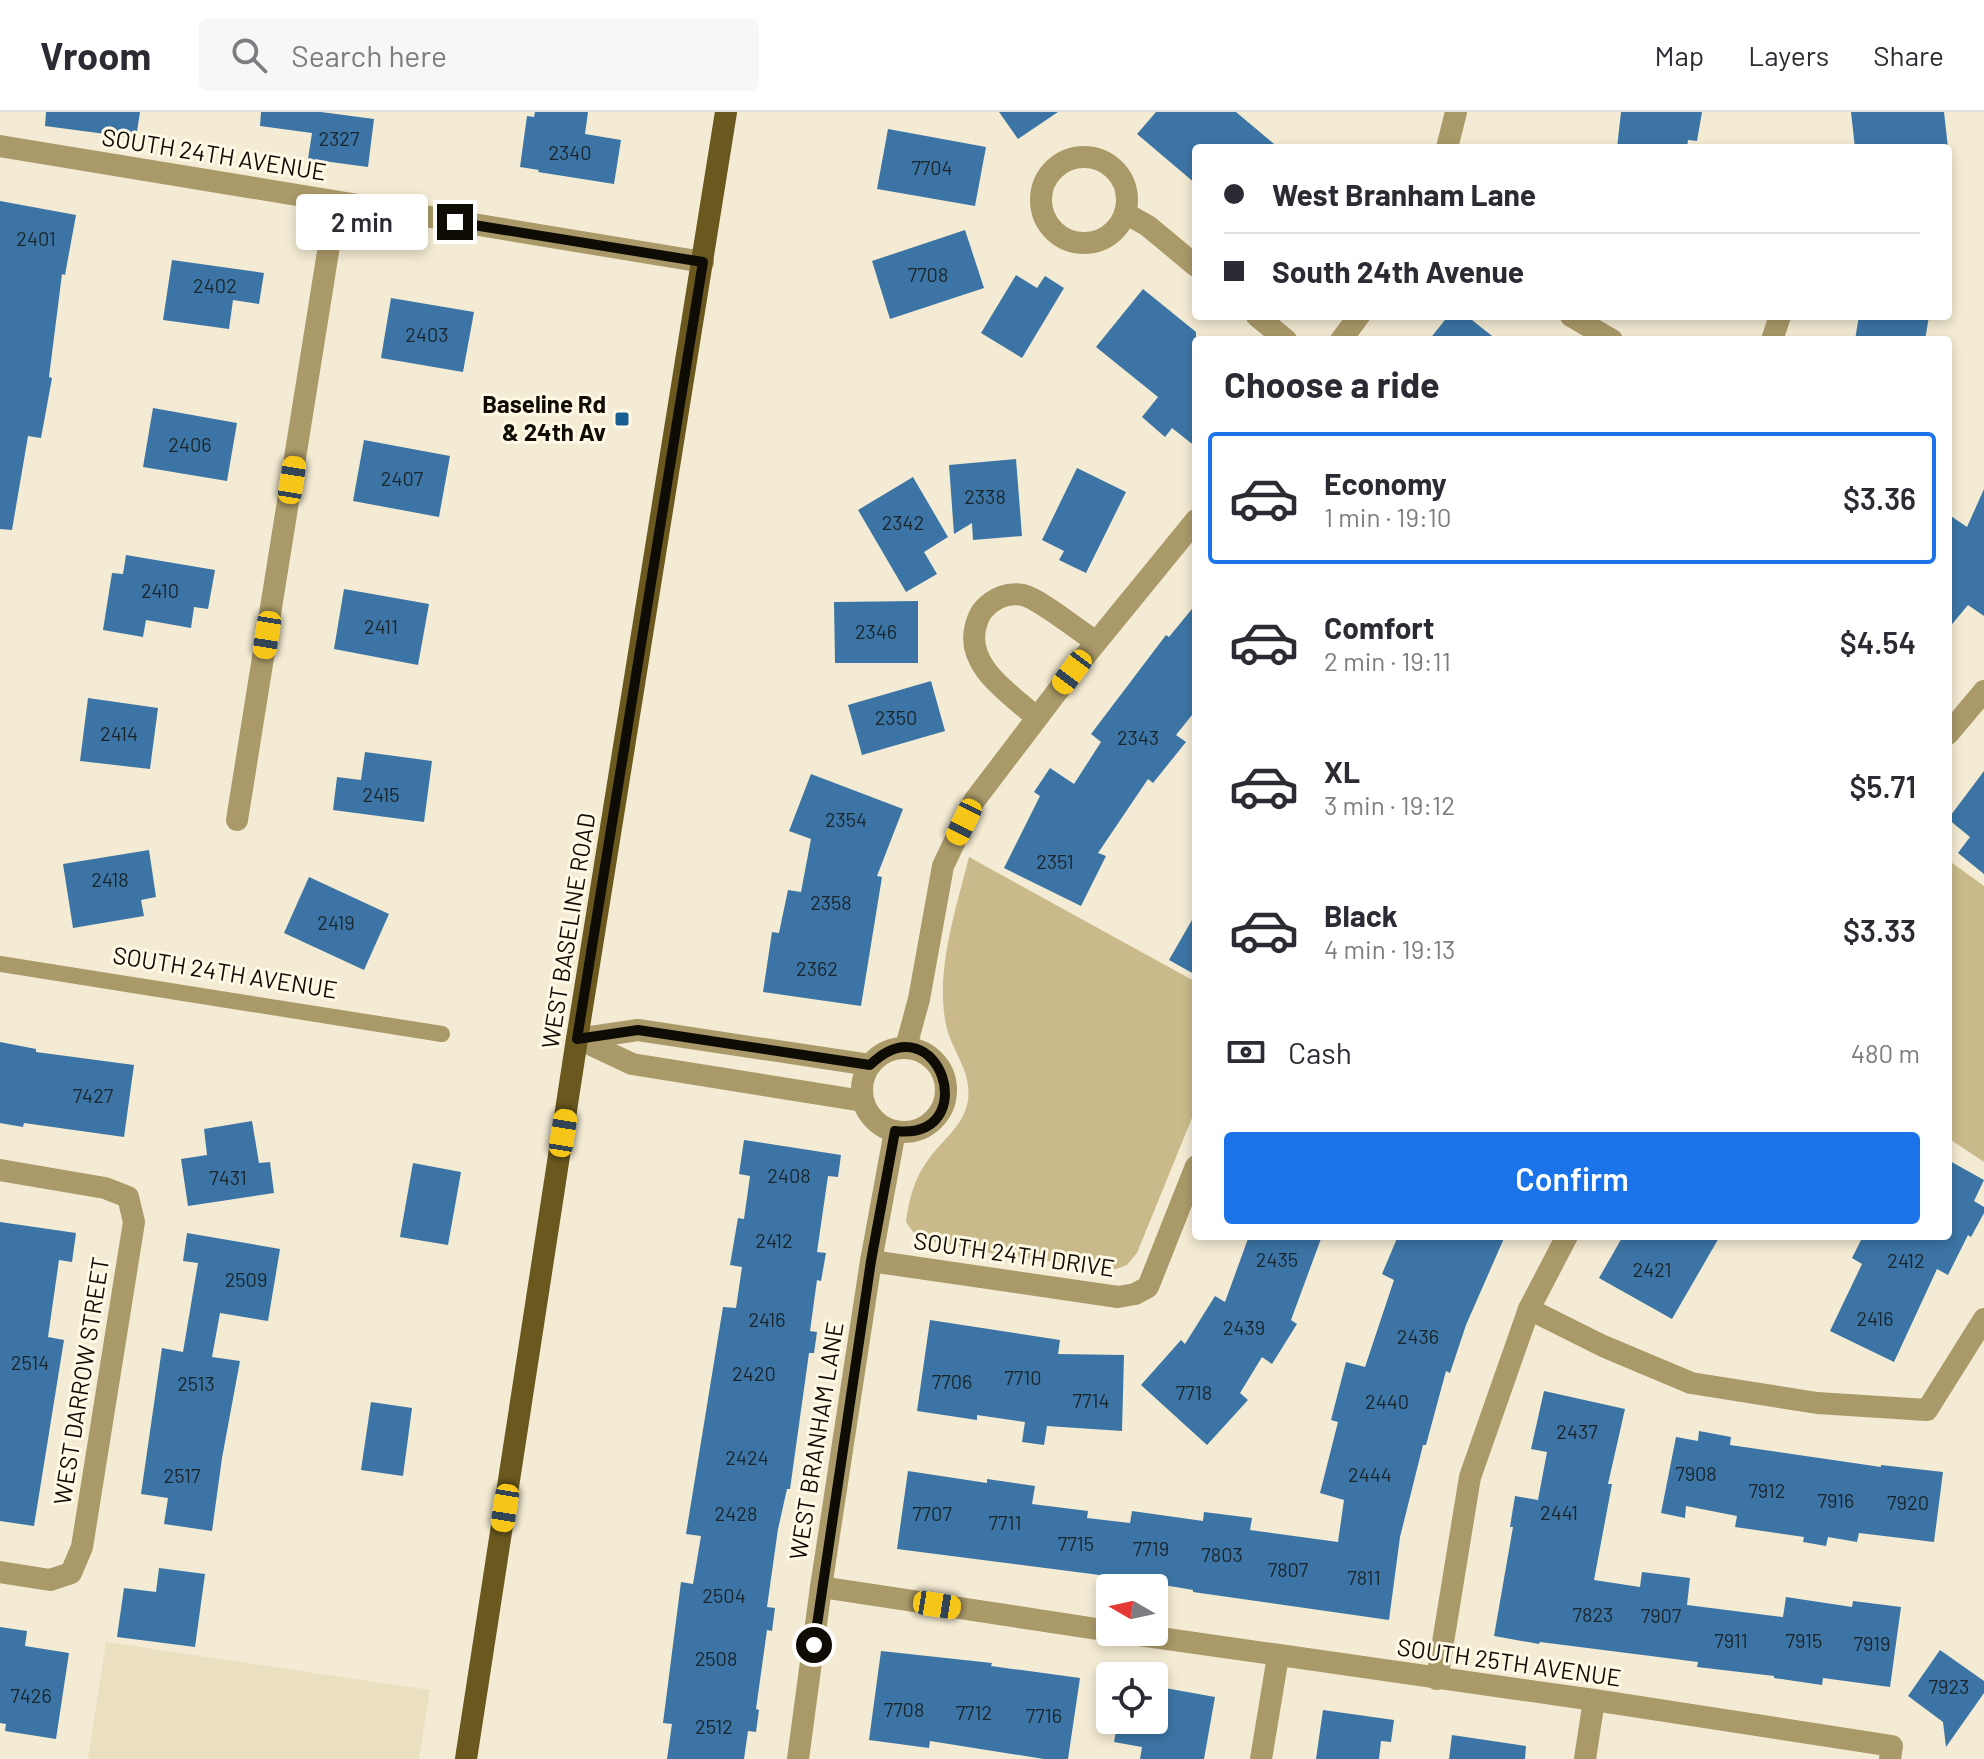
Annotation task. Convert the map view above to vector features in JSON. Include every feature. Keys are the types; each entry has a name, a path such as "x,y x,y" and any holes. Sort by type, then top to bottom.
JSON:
{"main road":[{"name":"WEST BASELINE ROAD","path":"466,1759 577,1039 726,112"}],"street":[{"path":"1448,144 1456,112"},
{"name":"SOUTH 24TH AVENUE","path":"0,146 703,262"},
{"path":"237,820 336,202"},
{"path":"1125,213 1148,226 1192,263"},
{"path":"1262,320 1281,336"},
{"path":"1578,320 1605,336"},
{"path":"906,1047 919,999 943,866 974,801 1096,642 1192,525"},
{"path":"1037,718 993,679 980,661 973,644 980,612 991,602 1008,594 1026,596 1096,642"},
{"path":"1952,729 1984,691"},
{"path":"577,1039 638,1030 870,1065"},
{"path":"577,1039 632,1064 863,1101"},
{"path":"906,1047 932,1057 946,1081 946,1096 934,1121 908,1132 895,1131 874,1120 863,1101 863,1082 870,1065 892,1049 906,1047"},
{"name":"WEST BRANHAM LANE","path":"798,1759 871,1261 895,1131"},
{"name":"WEST DARROW STREET","path":"0,1170 105,1188 128,1197 134,1222 82,1547 71,1573 50,1580 0,1572"},
{"name":"SOUTH 24TH DRIVE","path":"871,1261 1118,1297 1135,1294 1148,1287 1192,1176"},
{"path":"1437,1679 1470,1477 1529,1309 1565,1240"},
{"path":"1529,1309 1603,1346 1691,1383 1817,1403 1927,1410 1984,1319"},
{"path":"821,1587 1096,1629"},
{"name":"SOUTH 25TH AVENUE","path":"1168,1640 1594,1700 1891,1753"},
{"path":"1261,1759 1278,1656"},
{"path":"1585,1759 1594,1700"}],"lane":[{"name":"SOUTH 24TH AVENUE","path":"0,964 442,1034"}],"shaded area":[{"path":"969,857 1192,980 1192,1118 1137,1253 1127,1265 1116,1269 1006,1256 918,1239 906,1222 919,1174 962,1118 968,1100 967,1080 949,1035 943,1004 945,962"},
{"path":"1952,863 1984,886 1984,1162 1952,1141"},
{"path":"106,1642 430,1690 419,1759 88,1759"}],"building":[{"path":"46,112 140,112 136,138 45,126"},
{"path":"261,112 321,112 374,119 368,167 308,159 312,133 260,126"},
{"path":"535,112 588,112 585,134 621,140 614,184 520,167 527,116 534,117"},
{"path":"999,112 1058,112 1018,139"},
{"path":"1156,112 1236,112 1274,144 1192,144 1192,181 1137,134"},
{"path":"1621,112 1702,112 1697,141 1688,140 1688,144 1617,144"},
{"path":"1851,112 1944,112 1948,144 1855,144"},
{"path":"888,129 986,147 975,206 877,189"},
{"path":"0,201 76,215 65,275 62,274 49,377 52,378 41,438 28,436 12,530 0,529"},
{"path":"965,230 984,288 890,319 872,261"},
{"path":"172,260 264,273 259,304 233,300 229,329 163,320"},
{"path":"1016,275 1037,288 1045,276 1064,288 1022,358 981,333"},
{"path":"1143,289 1196,332 1196,336 1192,336 1192,444 1172,428 1165,437 1142,417 1158,397 1096,347"},
{"path":"391,298 474,312 463,372 381,358"},
{"path":"1445,320 1472,320 1492,336 1432,336"},
{"path":"1858,320 1928,320 1926,336 1856,336"},
{"path":"153,408 237,423 227,481 143,467"},
{"path":"364,440 450,456 439,517 353,501"},
{"path":"1016,459 1022,536 973,540 972,523 954,534 949,465"},
{"path":"1077,468 1126,492 1086,573 1059,560 1064,551 1042,540"},
{"path":"913,477 948,537 924,552 937,574 906,592 858,510"},
{"path":"1984,489 1984,616 1968,605 1952,624 1952,517 1967,527"},
{"path":"126,555 215,570 208,609 194,607 191,628 146,620 143,637 103,630 112,573 123,574"},
{"path":"344,589 429,604 418,665 334,649"},
{"path":"918,601 918,663 835,663 834,602"},
{"path":"1192,609 1192,715 1176,735 1186,742 1153,783 1148,779 1098,853 1106,856 1081,906 1004,868 1040,796 1034,792 1050,768 1074,784 1101,742 1091,734 1166,635 1169,637"},
{"path":"931,681 945,731 862,755 848,705"},
{"path":"88,698 158,708 150,769 80,761"},
{"path":"365,752 432,761 424,822 333,810 337,777 361,780"},
{"path":"1984,771 1984,874 1958,853 1970,837 1952,822 1952,814"},
{"path":"811,774 903,809 877,876 882,877 861,1006 763,992 772,932 779,933 788,890 801,892 811,839 789,831"},
{"path":"149,850 156,897 141,900 144,916 73,928 63,864"},
{"path":"309,877 389,914 364,970 284,933"},
{"path":"1192,920 1192,973 1169,960"},
{"path":"0,1042 36,1049 36,1052 134,1065 124,1137 24,1123 23,1127 0,1123"},
{"path":"252,1121 259,1163 270,1162 274,1193 188,1206 181,1159 207,1155 204,1129"},
{"path":"744,1140 841,1155 838,1177 828,1176 817,1252 826,1253 821,1281 817,1280 810,1331 817,1332 814,1353 809,1353 790,1489 787,1489 778,1529 767,1607 775,1608 772,1631 767,1630 756,1709 759,1710 756,1732 748,1731 744,1759 667,1759 672,1724 663,1723 681,1582 693,1584 701,1536 686,1534 723,1307 736,1308 742,1267 730,1265 738,1218 744,1219 750,1176 739,1174"},
{"path":"1952,1162 1984,1180 1974,1201 1984,1207 1984,1213 1971,1237 1968,1235 1948,1275 1937,1269 1894,1362 1830,1331 1862,1264 1852,1258 1861,1240 1952,1240"},
{"path":"413,1163 461,1172 448,1245 400,1237"},
{"path":"0,1222 76,1233 72,1262 59,1260 48,1337 64,1340 34,1526 0,1521"},
{"path":"187,1233 280,1249 268,1321 220,1313 212,1357 240,1361 212,1531 164,1524 168,1498 141,1494 162,1348 183,1352 198,1263 183,1261"},
{"path":"1248,1240 1321,1240 1291,1320 1297,1324 1272,1364 1262,1357 1240,1393 1248,1400 1207,1445 1141,1385 1181,1340 1185,1344 1215,1296 1225,1302"},
{"path":"1396,1240 1503,1240 1466,1325 1450,1373 1446,1371 1426,1445 1423,1445 1400,1537 1389,1620 1193,1592 1168,1586 1168,1574 1096,1575 897,1549 908,1471 987,1483 987,1479 1035,1486 1032,1504 1088,1511 1087,1518 1130,1523 1132,1511 1203,1521 1204,1512 1252,1518 1250,1530 1338,1542 1344,1500 1320,1493 1338,1422 1331,1420 1346,1362 1365,1367 1394,1280 1382,1274"},
{"path":"1621,1240 1718,1240 1672,1319 1599,1278"},
{"path":"930,1320 1060,1340 1058,1354 1124,1355 1122,1431 1047,1426 1044,1445 1022,1442 1025,1422 977,1415 977,1420 917,1411"},
{"path":"1544,1391 1625,1409 1608,1484 1612,1484 1594,1580 1640,1587 1642,1572 1690,1578 1687,1605 1783,1617 1786,1597 1852,1607 1853,1601 1901,1607 1890,1687 1823,1678 1822,1685 1697,1667 1698,1662 1494,1636 1513,1527 1510,1527 1515,1496 1538,1500 1547,1452 1531,1449"},
{"path":"371,1402 412,1408 403,1476 361,1470"},
{"path":"1699,1431 1731,1437 1730,1445 1881,1467 1943,1472 1934,1542 1859,1533 1857,1542 1828,1537 1826,1546 1803,1542 1804,1537 1735,1527 1737,1516 1686,1506 1685,1518 1661,1513 1676,1437 1698,1441"},
{"path":"159,1568 205,1574 195,1647 117,1637 124,1588 156,1592"},
{"path":"0,1627 27,1631 25,1646 69,1653 56,1739 5,1731 6,1724 0,1723"},
{"path":"1940,1650 1984,1681 1984,1693 1946,1747 1943,1722 1908,1696"},
{"path":"881,1651 992,1663 991,1666 1080,1678 1068,1759 1044,1759 930,1741 929,1748 869,1740"},
{"path":"1168,1689 1215,1697 1204,1759 1140,1759 1142,1747 1114,1742 1115,1734 1168,1734"},
{"path":"1323,1710 1394,1720 1391,1742 1381,1741 1379,1759 1316,1759"},
{"path":"1452,1735 1526,1746 1525,1759 1449,1759"}],"place":[{"name":"Baseline Rd & 24th Av","path":"622,419"}],"route":[{"path":"455,222 703,262 577,1039 638,1030 870,1065 892,1049 906,1047 932,1057 946,1081 946,1096 934,1121 921,1129 895,1131 871,1261 814,1645"}]}
